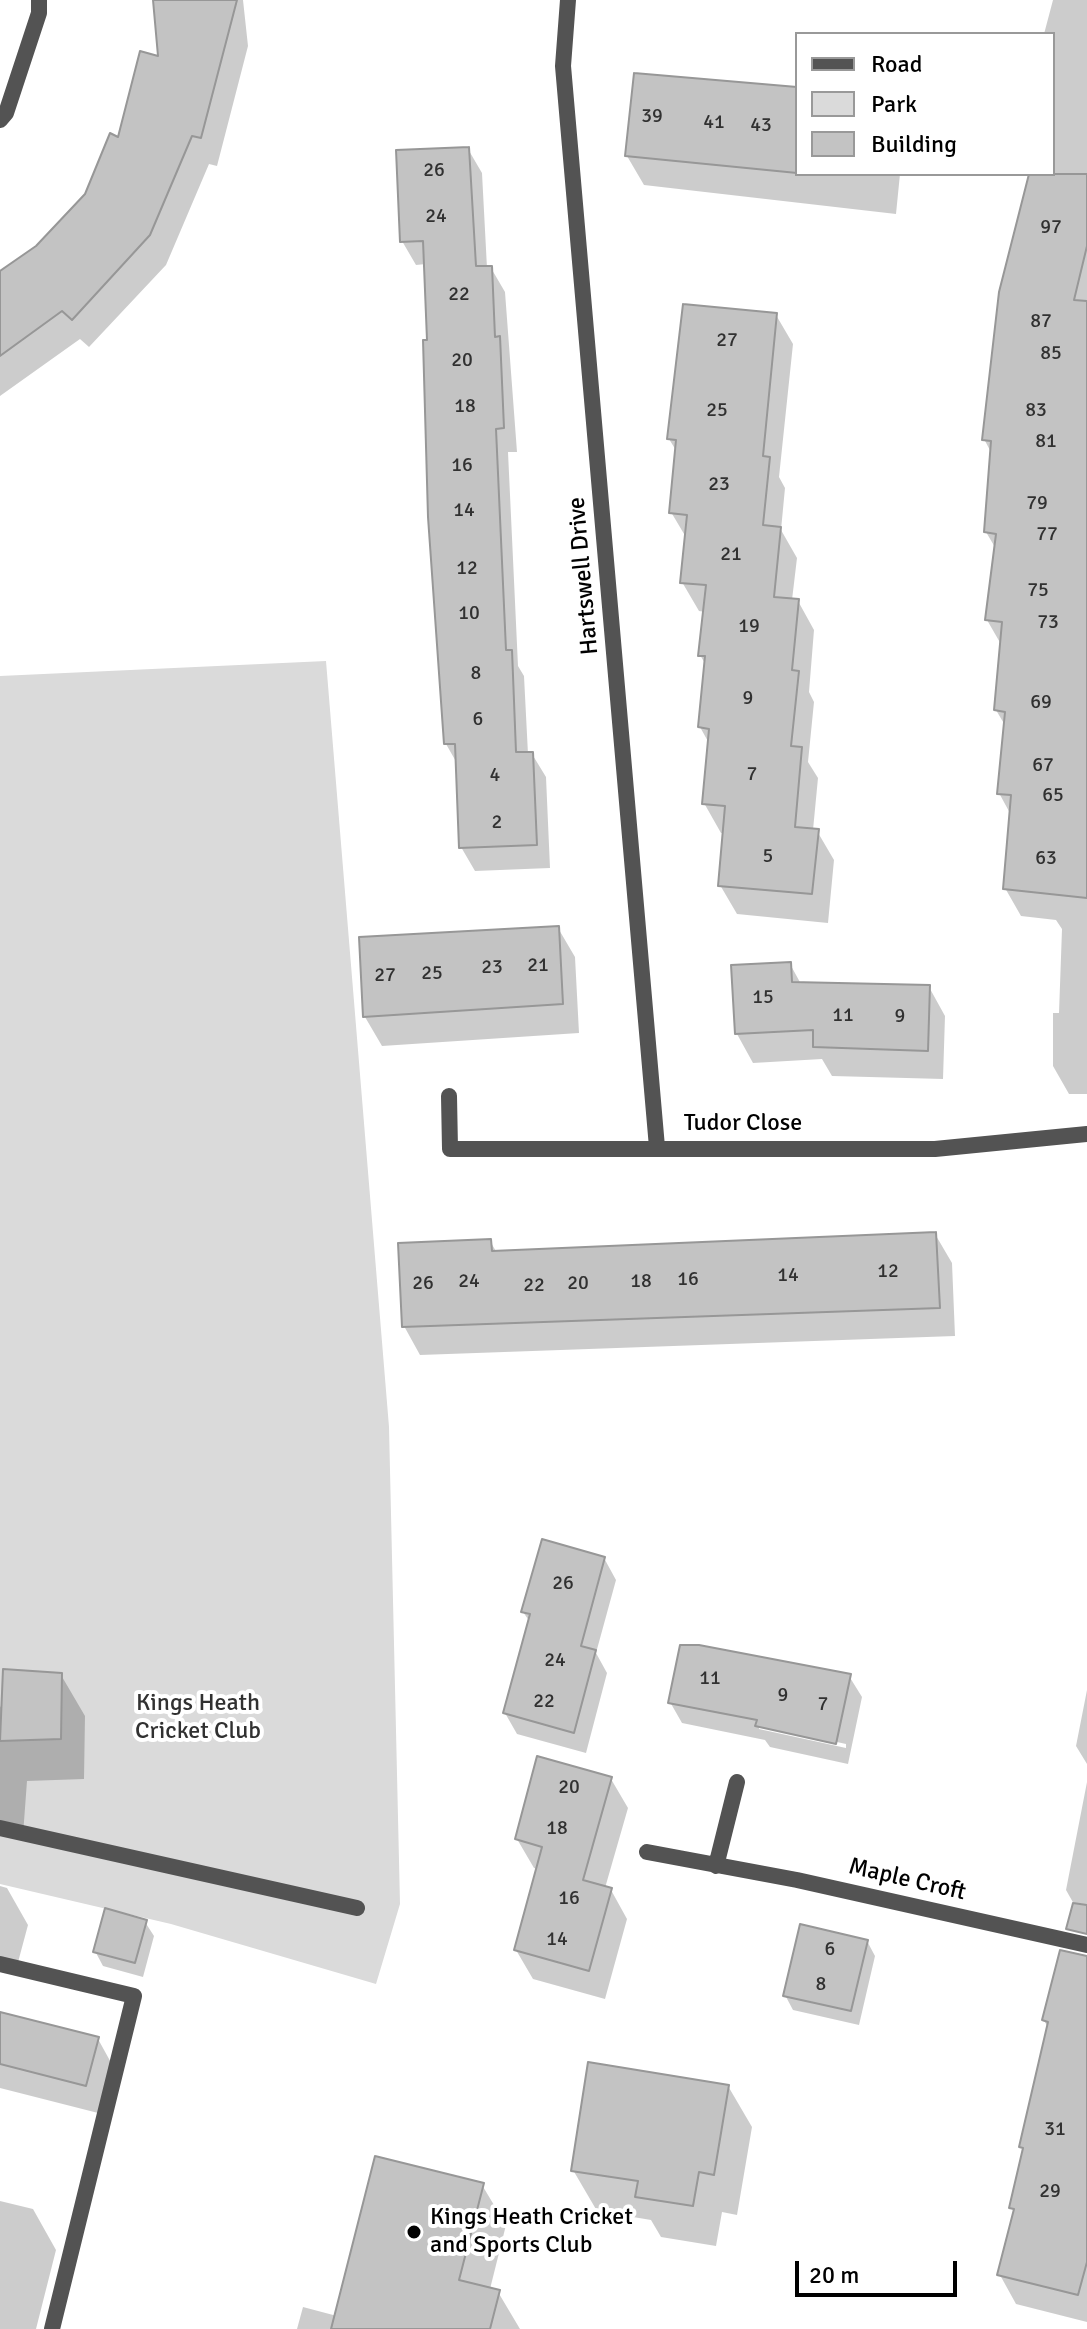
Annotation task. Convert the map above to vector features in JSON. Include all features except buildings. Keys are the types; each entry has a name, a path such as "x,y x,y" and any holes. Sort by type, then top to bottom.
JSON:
{"street":[{"path":"0,120 6,113 39,13 39,0"},
{"name":"Hartswell Drive","path":"568,0 563,66 657,1147"},
{"name":"Tudor Close","path":"449,1096 450,1149 935,1149 1087,1134"},
{"path":"716,1866 737,1782"},
{"path":"0,1828 357,1908"},
{"name":"Maple Croft","path":"647,1852 797,1880 1087,1945"},
{"path":"0,1964 134,1996 52,2329"}],"green space":[{"name":"Kings Heath Cricket Club","path":"326,661 389,1427 400,1904 376,1984 171,1924 0,1884 0,676"}],"place":[{"name":"Kings Heath Cricket and Sports Club","path":"414,2232"}]}
